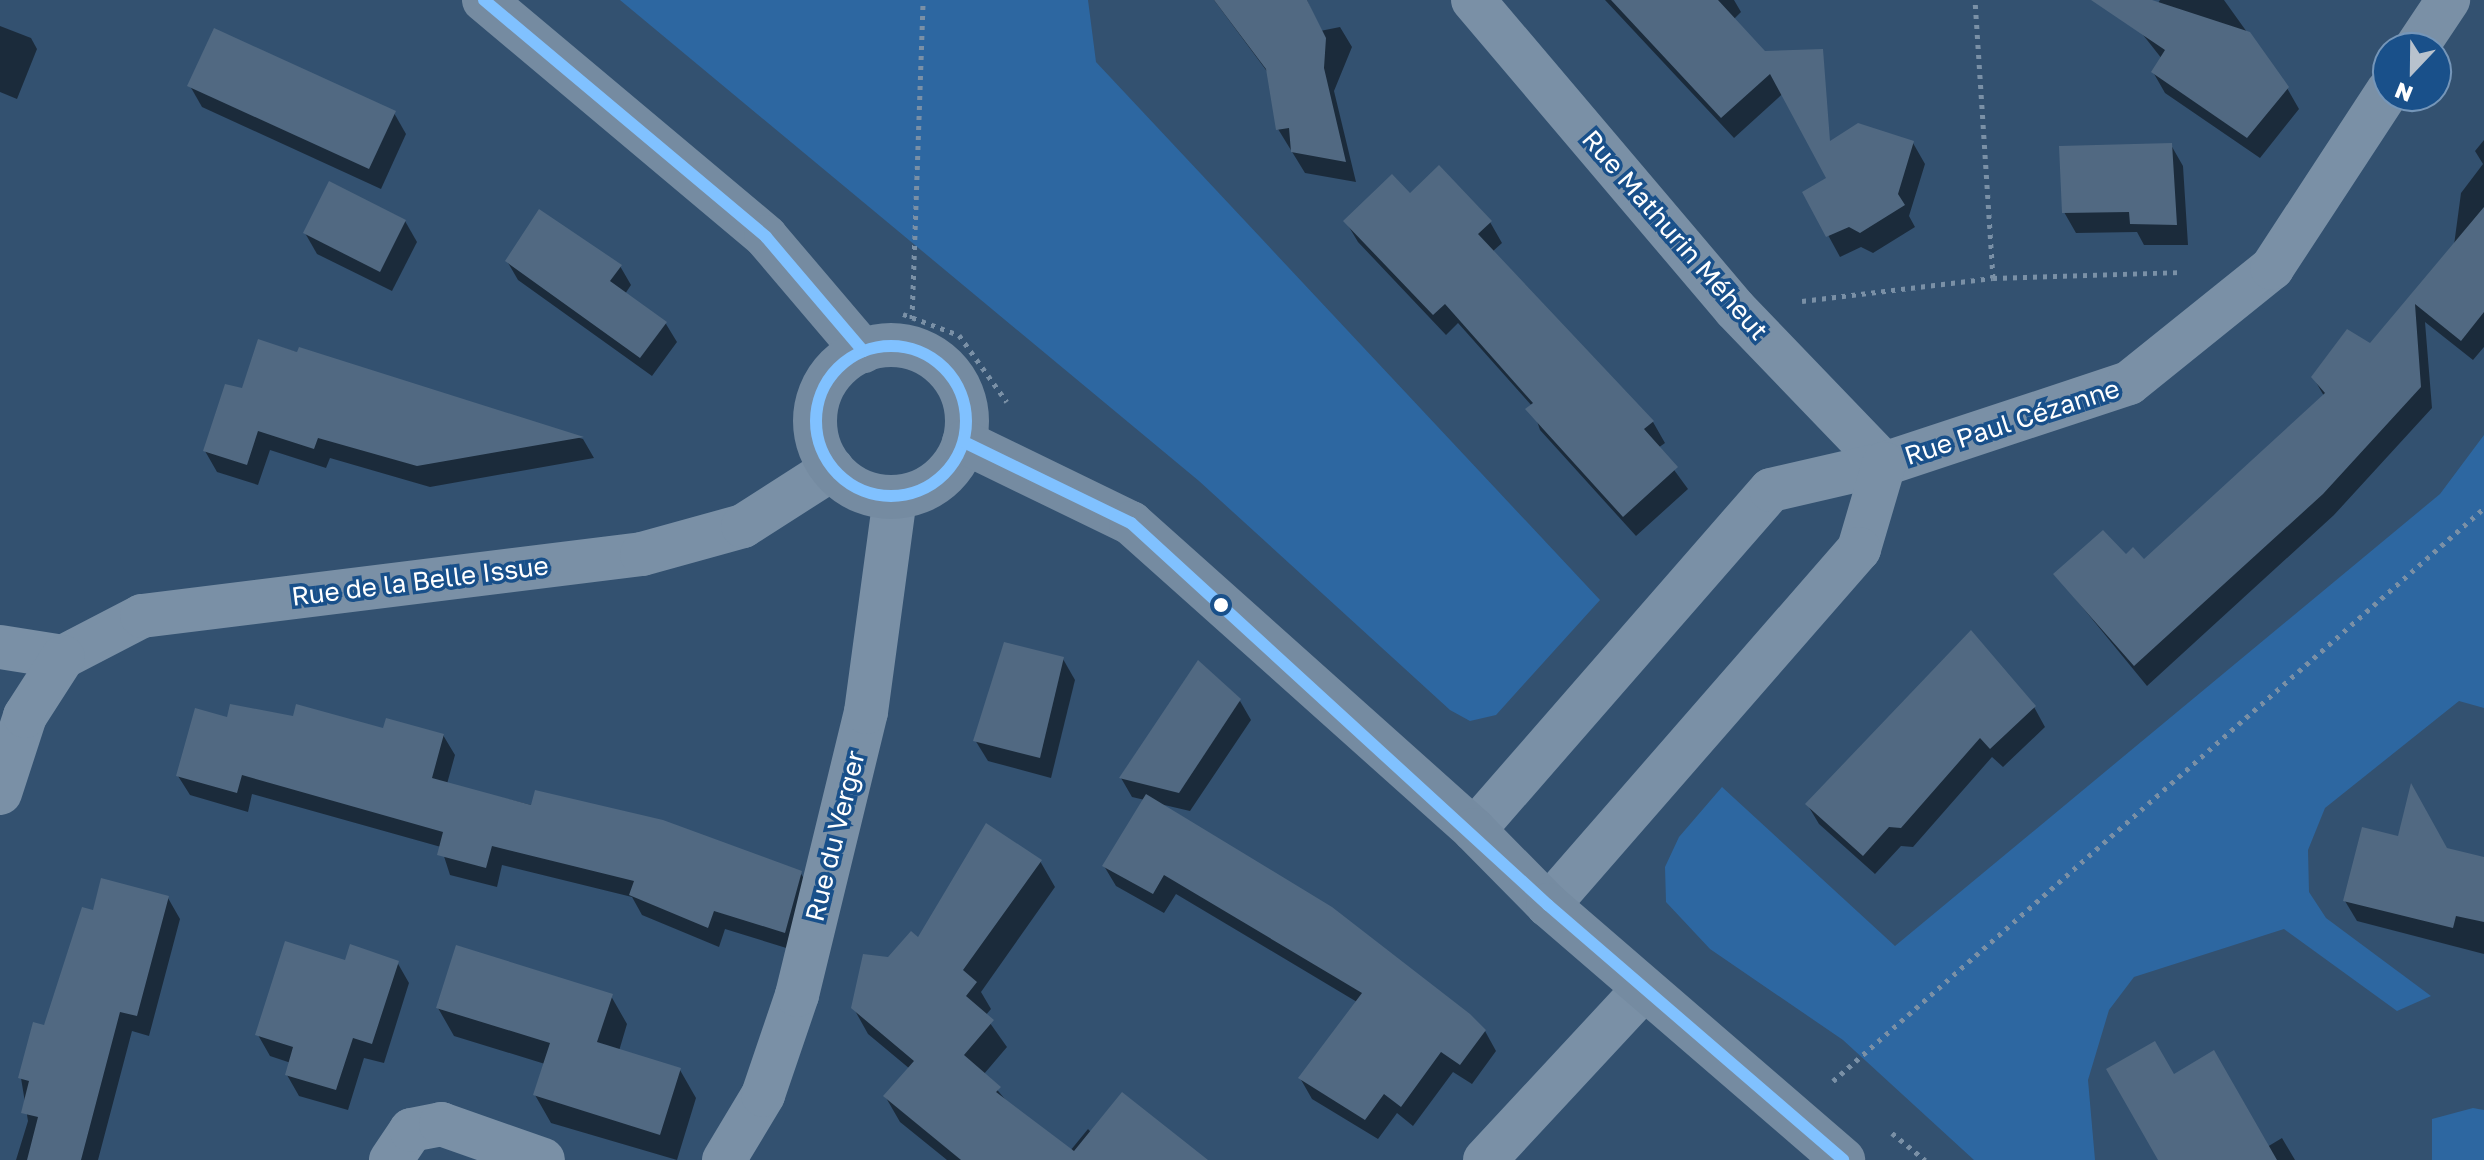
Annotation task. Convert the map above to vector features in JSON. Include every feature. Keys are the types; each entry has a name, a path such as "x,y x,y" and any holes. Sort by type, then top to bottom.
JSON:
{"street":[{"path":"484,0 766,237 863,351"},
{"name":"Rue Mathurin Méheut","path":"1473,0 1735,309 1884,464"},
{"path":"2427,32 2448,0"},
{"name":"Rue Paul Cézanne","path":"1474,830 1771,490 1884,464 2129,383 2272,268 2374,112"},
{"path":"911,347 933,357 963,395 964,442 939,481 895,497 871,495 832,469 820,448 818,401 843,362 863,351 911,347"},
{"path":"964,442 1131,523 1474,830 1548,905 1643,990 1791,1119 1843,1160"},
{"name":"Rue Paul Cézanne","path":"1548,905 1859,549 1884,464"},
{"name":"Rue de la Belle Issue","path":"63,657 142,616 642,554 743,526 832,469"},
{"name":"Rue du Verger","path":"724,1160 763,1095 797,995 866,712 895,497"},
{"path":"0,647 63,657 25,716 4,766"},
{"path":"1485,1160 1643,990"},
{"path":"391,1160 411,1130 441,1124 543,1160"}],"path":[{"path":"911,347 923,0"},
{"path":"1975,0 1993,278"},
{"path":"1735,309 1993,278 2272,268"},
{"path":"1791,1119 2484,508"}],"shaded area":[{"path":"620,0 1088,0 1096,62 1600,600 1496,715 1470,721 1450,710 1199,481"},
{"path":"2484,435 2484,708 2459,701 2325,808 2308,850 2309,892 2326,918 2431,996 2397,1011 2284,929 2134,977 2109,1010 2088,1080 2095,1160 1974,1160 1843,1040 1710,949 1666,902 1665,867 1679,837 1722,787 1895,946 2440,494"},
{"path":"2473,1108 2484,1110 2484,1160 2432,1160 2432,1119"}],"building":[{"path":"1214,0 1307,0 1326,38 1324,68 1346,162 1291,152 1289,128 1276,130 1266,69"},
{"path":"1611,0 1718,0 1765,51 1823,49 1830,141 1858,123 1914,141 1898,194 1905,205 1860,233 1849,227 1826,237 1802,192 1826,178 1770,74 1721,118"},
{"path":"2091,0 2152,0 2250,32 2289,87 2247,138 2151,72 2165,50"},
{"path":"214,28 396,111 369,169 187,86"},
{"path":"2172,143 2177,225 2130,224 2129,212 2062,213 2059,146"},
{"path":"1439,165 1492,221 1478,234 1654,421 1644,429 1678,467 1623,517 1525,409 1533,403 1445,304 1433,315 1343,221 1392,174 1410,193"},
{"path":"329,181 406,220 380,272 303,233"},
{"path":"2484,207 2484,312 2461,341 2415,304 2421,387 2323,494 2134,666 2053,574 2103,530 2126,554 2133,547 2144,559 2325,393 2311,377 2347,329 2370,343"},
{"path":"539,209 622,265 610,281 667,322 640,358 505,261"},
{"path":"258,339 297,352 299,347 584,437 417,466 318,438 314,449 258,431 247,465 203,451 225,384 242,388"},
{"path":"1971,630 2036,706 1990,749 1980,738 1901,828 1889,827 1863,856 1805,804"},
{"path":"1004,642 1064,657 1040,758 973,741"},
{"path":"1198,660 1241,699 1179,793 1119,778"},
{"path":"230,704 293,716 296,704 383,728 386,718 444,734 432,778 531,805 535,790 663,820 802,871 785,933 714,911 708,928 629,895 634,881 492,846 486,868 437,855 443,832 242,775 237,793 176,776 195,708 227,717"},
{"path":"2411,783 2447,848 2484,857 2484,922 2456,916 2453,928 2343,901 2362,827 2398,836"},
{"path":"1146,794 1332,907 1470,1014 1486,1030 1460,1065 1441,1052 1401,1107 1384,1094 1365,1120 1298,1078 1362,993 1164,875 1153,894 1102,866"},
{"path":"986,823 1042,860 963,970 977,982 966,996 994,1020 964,1055 1001,1087 996,1092 1074,1151 1122,1092 1208,1160 961,1160 883,1096 914,1061 851,1008 863,954 888,957 911,931 918,937"},
{"path":"101,878 169,896 137,1016 120,1012 81,1160 27,1160 38,1117 21,1113 29,1081 18,1078 33,1022 44,1025 82,907 93,910"},
{"path":"285,941 345,960 350,944 399,961 372,1044 353,1038 336,1090 285,1075 293,1047 255,1035"},
{"path":"456,945 613,994 597,1042 681,1068 660,1135 533,1095 550,1043 436,1008"},
{"path":"2155,1041 2174,1074 2214,1050 2277,1160 2158,1160 2106,1069"}],"transit line":[{"path":"484,0 766,237 863,351"},
{"path":"891,346 920,351 944,368 961,392 966,421 961,450 944,474 920,491 891,496 862,491 838,474 821,450 816,421 821,392 838,368 862,351 891,346"},
{"path":"964,442 1131,523 1548,905 1843,1160"}]}
